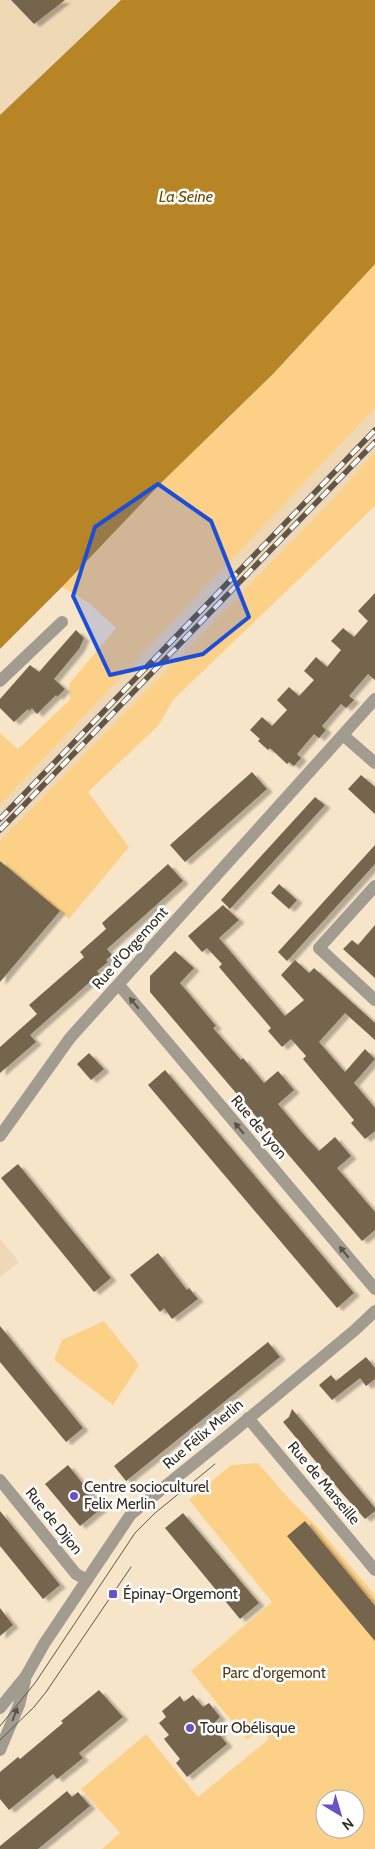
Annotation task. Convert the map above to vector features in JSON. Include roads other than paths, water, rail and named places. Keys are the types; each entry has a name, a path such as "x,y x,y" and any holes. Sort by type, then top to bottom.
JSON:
{"street":[{"path":"0,681 62,622"},
{"name":"Rue d'Orgemont","path":"0,1136 70,1038 375,699"},
{"path":"343,735 375,763"},
{"path":"375,886 319,948 375,1000"},
{"name":"Rue de Lyon","path":"119,985 375,1289"},
{"name":"Rue Félix Merlin","path":"0,1708 26,1676 44,1644 131,1514 355,1330 375,1311"},
{"name":"Rue de Marseille","path":"248,1418 375,1570"},
{"name":"Rue de Dijon","path":"0,1480 76,1574 87,1580"},
{"name":"Rue Félix Merlin","path":"0,1750 19,1705 26,1676"}],"water":[{"name":"La Seine","path":"121,0 375,0 375,264 273,374 162,482 0,649 0,115"}],"tram line":[{"path":"0,1726 35,1683 135,1533 155,1513 215,1464"},
{"path":"0,1740 34,1707 46,1692 131,1567"}],"railway":[{"path":"0,819 375,430"},
{"path":"0,830 375,442"}],"place":[{"name":"Centre socioculturel Felix Merlin","path":"74,1496"},
{"name":"Épinay-Orgemont","path":"113,1594"},
{"name":"Tour Obélisque","path":"190,1728"}],"park label":[{"name":"Parc d'orgemont","path":"274,1673"}]}
